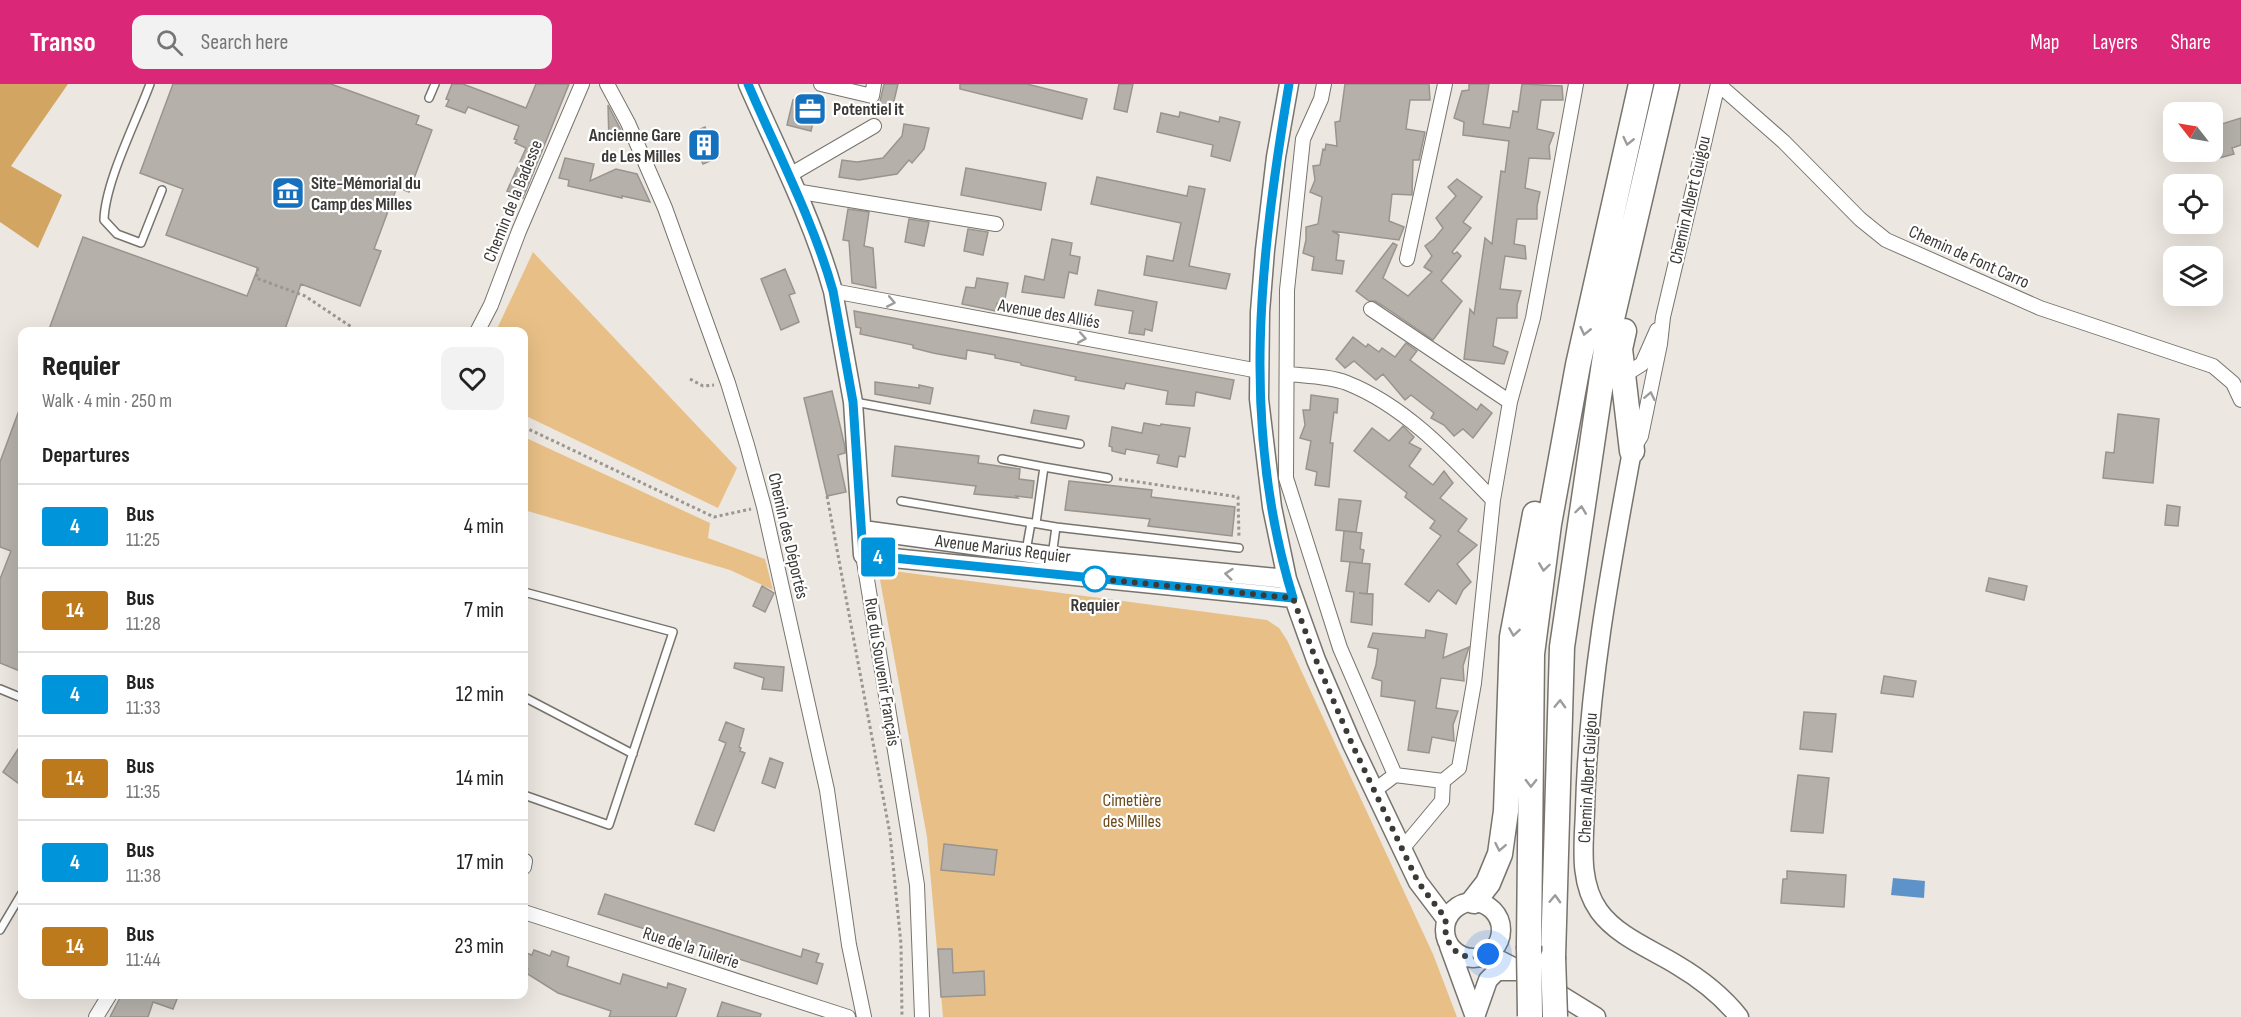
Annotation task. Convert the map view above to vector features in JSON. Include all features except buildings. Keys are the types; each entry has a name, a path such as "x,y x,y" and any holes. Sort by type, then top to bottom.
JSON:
{"highway":[{"path":"1530,1017 1532,654 1550,524 1578,365 1641,84"},
{"path":"1630,459 1620,350 1653,195 1668,84"},
{"path":"1555,1017 1553,957 1562,647 1608,336 1668,84"},
{"path":"1469,902 1488,884 1500,854 1506,811 1512,637 1541,482 1578,365"}],"street":[{"name":"Chemin de la Badesse","path":"480,327 491,305 521,226 582,84"},
{"name":"Chemin des Déportés","path":"607,84 628,123 664,207 728,383 764,507 827,790 849,945 864,1017"},
{"name":"Rue du Souvenir Français","path":"748,84 792,183 833,291 853,402 863,555 917,885 922,1017"},
{"path":"821,84 872,96 874,84"},
{"path":"1289,84 1276,157 1260,312 1259,399 1272,507 1287,579 1316,660 1352,744 1418,882 1446,919"},
{"path":"1324,84 1321,99 1303,139 1287,290 1286,478 1340,648 1395,775"},
{"path":"1407,259 1445,84"},
{"path":"1375,790 1395,775 1443,781 1459,768 1474,683 1493,500 1510,402 1533,318 1576,84"},
{"name":"Chemin Albert Guigou","path":"1718,84 1663,317 1660,344 1641,436 1630,459 1596,653 1586,779 1584,876 1598,910 1608,921 1634,940 1679,966 1702,983 1739,1017"},
{"name":"Chemin de Font Carro","path":"1718,84 1784,142 1860,219 1886,240 2040,308 2213,366 2233,383 2241,400"},
{"path":"792,183 874,126"},
{"path":"792,183 996,224"},
{"name":"Avenue des Alliés","path":"833,291 1259,371"},
{"path":"1371,309 1510,402"},
{"name":"Chemin Albert Guigou","path":"1623,376 1642,364 1663,317"},
{"path":"1288,374 1346,382 1384,403 1445,450 1493,500"},
{"name":"Avenue Marius Requier","path":"863,530 1024,562"},
{"name":"Avenue Marius Requier","path":"863,555 1024,562 1293,598"},
{"name":"Avenue Marius Requier","path":"1051,565 1287,579"},
{"path":"1402,849 1442,801 1443,781"},
{"path":"1418,882 1469,902 1484,903 1498,916 1501,934 1488,951 1475,983 1475,1017"},
{"path":"1469,902 1456,906 1446,919 1444,928 1475,1017"},
{"name":"Rue de la Tuilerie","path":"528,913 848,1017"},
{"path":"1449,946 1462,956 1488,951 1596,1017"},
{"path":"1475,1017 1488,980 1492,975 1497,971 1523,972"},
{"path":"96,1017 107,999"}],"lane":[{"path":"150,84 113,179 105,206 104,220 117,234 141,243 162,190"},
{"path":"429,98 435,84"},
{"path":"853,402 1080,444"},
{"path":"1002,459 1108,478"},
{"path":"1024,562 1044,467"},
{"path":"901,501 1056,527 1239,548"},
{"path":"1051,565 1056,527"},
{"path":"528,593 674,632 609,825 528,796"},
{"path":"0,690 18,697"},
{"path":"528,699 633,754"},
{"path":"0,930 18,900"}],"path":[{"path":"258,268 256,278 305,296 352,327"},
{"path":"528,429 714,517 764,507"},
{"path":"1108,478 1238,496 1239,548"},
{"path":"827,496 890,834 901,944 902,1017"}],"green space":[{"path":"533,252 737,468 718,508 528,417 528,327 498,327"},
{"path":"528,439 710,523 708,538 765,559 773,590 730,570 528,511"},
{"name":"Cimetière des Milles","path":"878,569 1267,620 1279,628 1287,640 1433,954 1457,1017 943,1017 927,837"}],"shaded area":[{"path":"0,84 68,84 11,166 62,195 38,248 0,222"}],"water":[{"path":"1893,878 1925,881 1924,898 1891,895"}],"bus line":[{"name":"4","path":"748,84 795,191 833,291 853,402 863,555 1293,598 1272,507 1259,399 1260,312 1265,250 1276,157 1289,84"}],"place":[{"name":"Potentiel it","path":"810,109"},
{"name":"Ancienne Gare de Les Milles","path":"704,145"},
{"name":"Site-Mémorial du Camp des Milles","path":"288,193"},
{"name":"Requier","path":"1095,579"}],"route":[{"path":"1095,579 1088,578 1293,598 1316,660 1352,744 1396,837 1418,882 1446,919 1444,928 1449,946 1462,956 1471,958 1488,954"}]}
